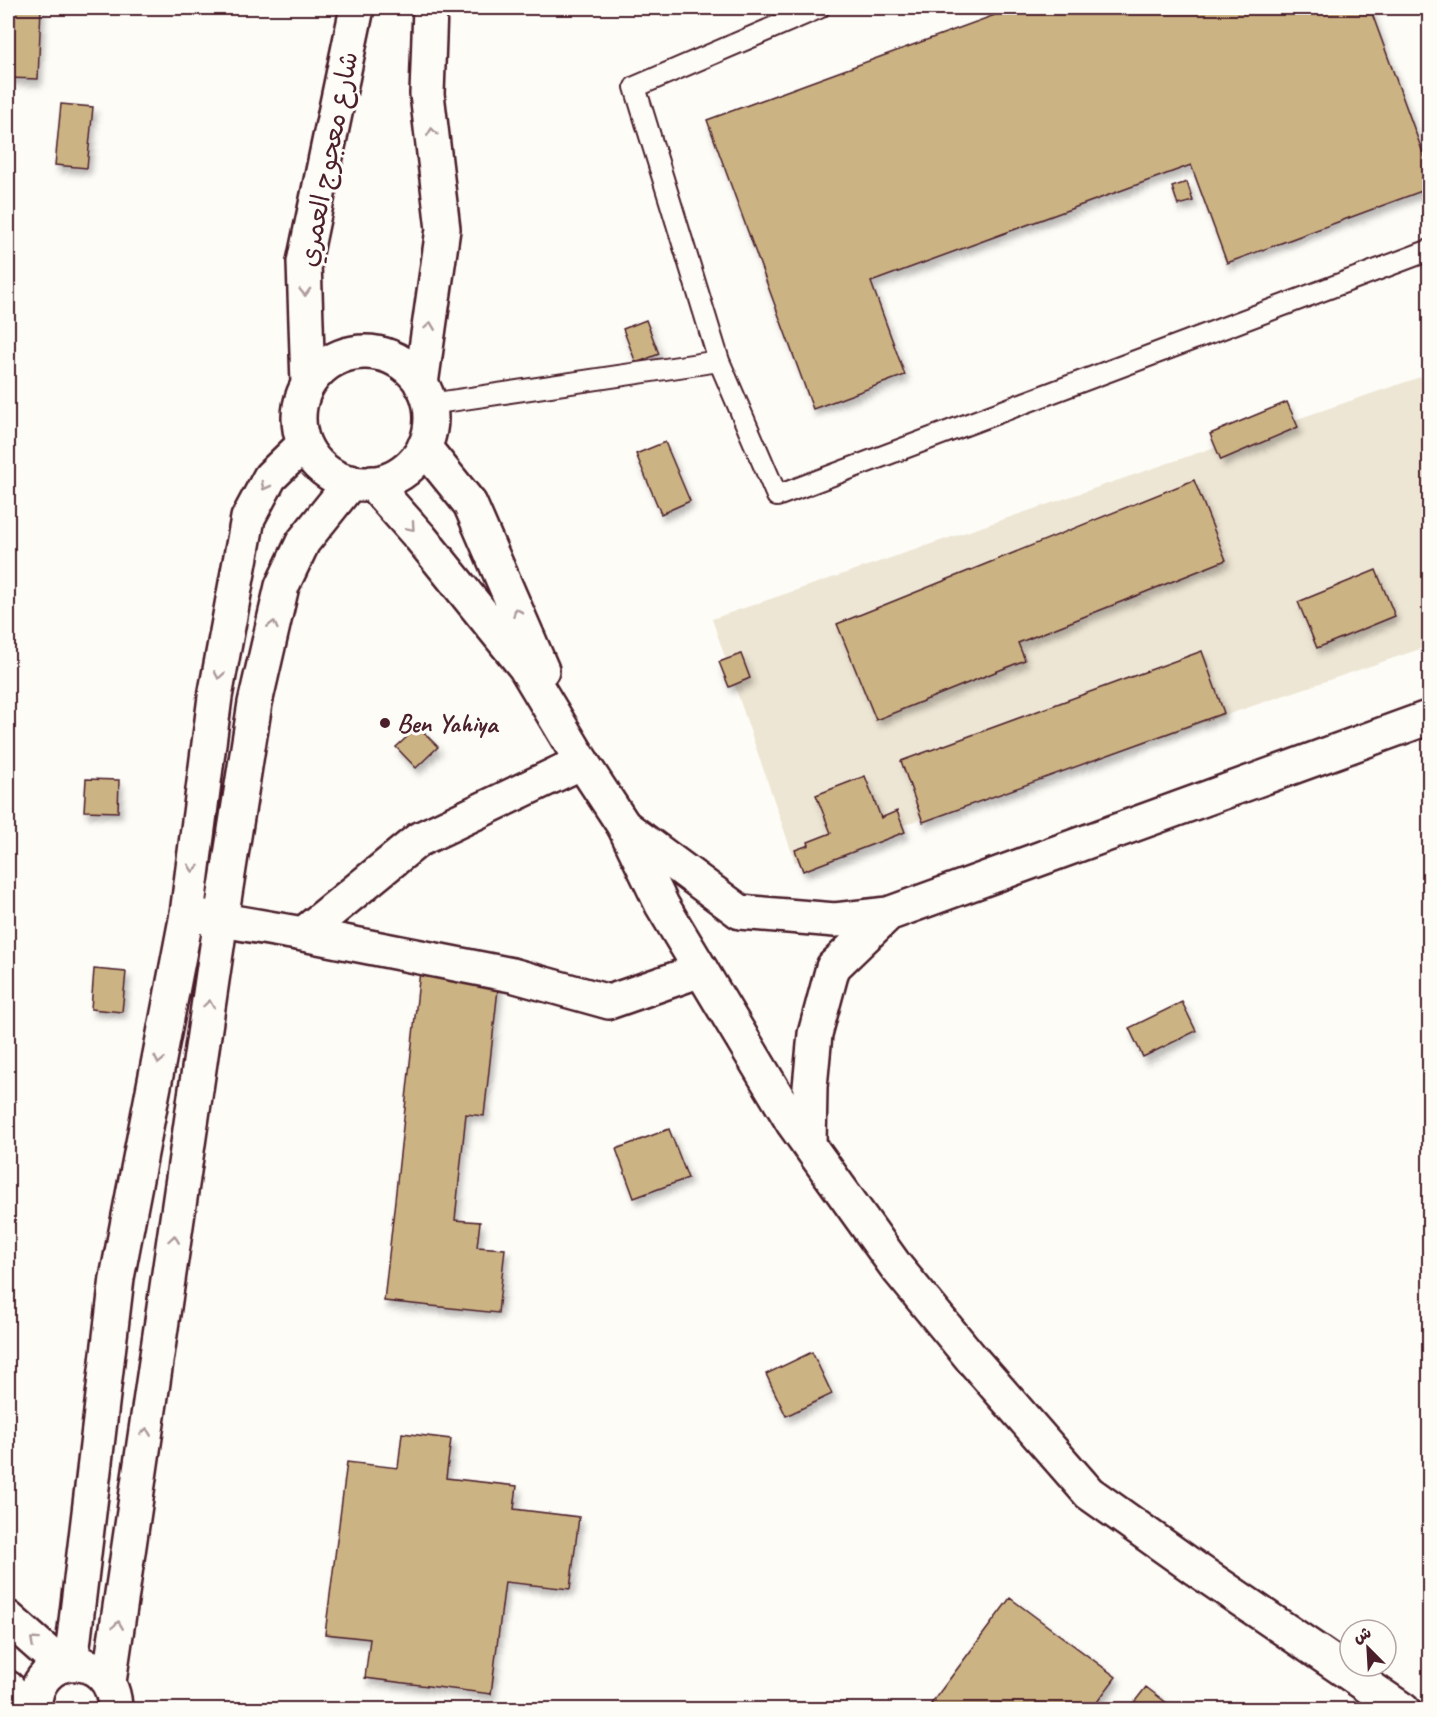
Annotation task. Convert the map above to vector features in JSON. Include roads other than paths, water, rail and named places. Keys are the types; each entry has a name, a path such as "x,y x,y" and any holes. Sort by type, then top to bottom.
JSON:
{"main road":[{"name":"شارع معجوج العمري","path":"308,384 304,262 357,8"},
{"path":"426,394 407,366 387,356 365,352 343,355 324,367 308,384 301,403 299,423 304,444 315,461 331,475 362,483 393,477 412,465 424,447 431,426 426,394 443,229 427,94 430,8"},
{"path":"66,1664 117,1278 187,914 215,697 248,518 270,477 304,444"},
{"path":"424,447 470,504 582,762"},
{"path":"112,1696 221,919 255,703 282,586 303,542 362,483"},
{"path":"362,483 420,537 525,667 582,762 624,826 662,904 793,1123 897,1268 972,1359 1089,1493 1403,1710"},
{"path":"624,826 740,912 835,920 888,914 1430,717"},
{"path":"303,934 418,840 582,762"},
{"path":"187,914 512,975 609,1002 701,969"},
{"path":"809,1145 814,1034 832,966 888,914"},
{"path":"8,1618 66,1664"},
{"path":"35,1710 35,1694 40,1682 50,1672 66,1664 88,1665 100,1672 112,1696"},
{"path":"8,1688 28,1710"}],"lane":[{"path":"819,8 635,87 719,361 777,496 1430,250"},
{"path":"426,394 719,361"}],"place":[{"name":"Ben Yahiya","path":"385,723"}]}
